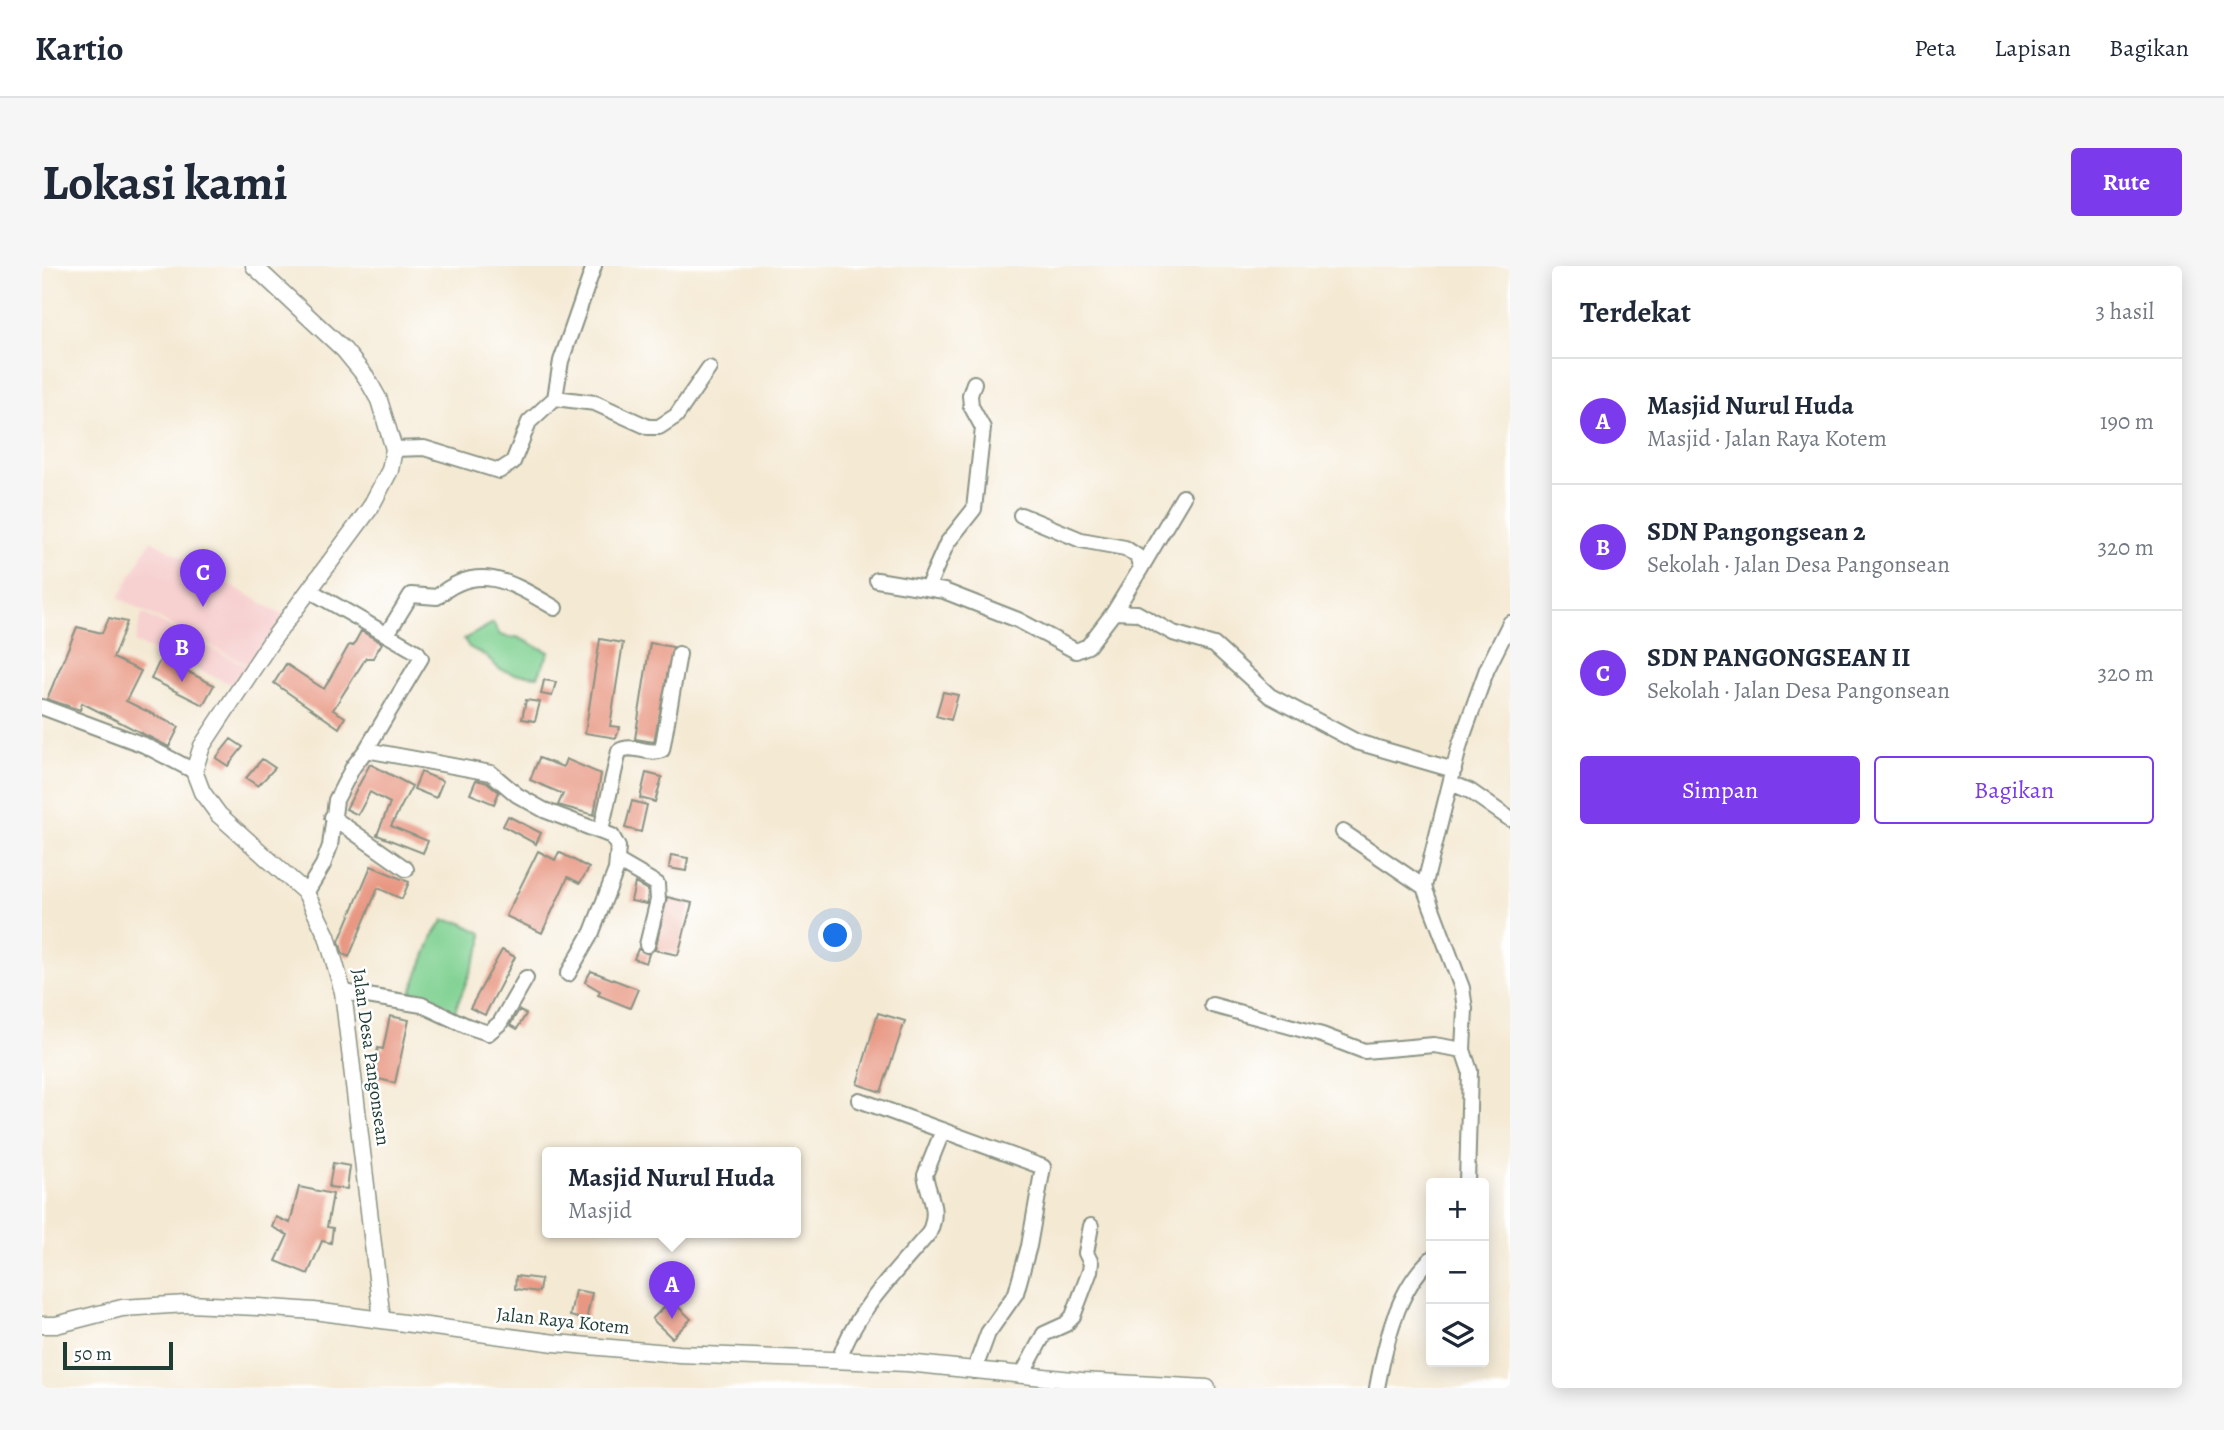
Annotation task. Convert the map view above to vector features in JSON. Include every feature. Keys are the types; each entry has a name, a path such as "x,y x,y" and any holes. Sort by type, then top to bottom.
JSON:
{"street":[{"path":"42,707 144,745 194,771 202,746 381,489 390,470 394,449 379,400 366,377 344,350 254,266"},
{"path":"394,449 424,448 499,471 513,462 529,422 555,398 565,349 594,266"},
{"path":"555,398 595,403 648,427 659,427 676,416 709,368"},
{"path":"928,586 947,543 974,509 983,428 971,406 970,395 974,383"},
{"path":"877,580 928,586 992,608 1076,651 1088,646 1114,612 1183,497"},
{"path":"1021,515 1081,540 1125,548 1137,556 1141,568"},
{"path":"387,634 411,595 437,597 455,583 474,577 509,582 555,608"},
{"path":"306,893 323,865 330,846 332,817 343,783 421,658 417,652 309,590"},
{"path":"1114,612 1136,613 1173,633 1214,645 1270,696 1357,742 1453,776 1510,819"},
{"path":"1424,887 1460,744 1487,669 1510,623"},
{"path":"601,830 620,751 629,747 657,752 662,750 679,654"},
{"path":"366,750 491,773 517,795 544,810 612,836 618,847 619,862 592,932 568,974"},
{"name":"Jalan Desa Pangonsean","path":"194,771 202,792 219,815 306,893 327,936 343,992 382,1320"},
{"path":"332,817 406,869"},
{"path":"1343,832 1424,887 1462,988 1463,1050 1470,1071 1467,1178"},
{"path":"619,862 657,884 657,900 647,944"},
{"path":"343,992 422,1005 488,1033 500,1023 526,978"},
{"path":"1212,1005 1322,1035 1364,1051 1434,1045 1463,1050"},
{"path":"859,1100 1039,1164 1044,1172 1030,1246 1016,1293 988,1333 974,1371"},
{"path":"839,1360 846,1336 929,1233 935,1219 936,1206 925,1175 943,1130"},
{"path":"1022,1375 1044,1334 1066,1324 1073,1316 1090,1271 1091,1263 1086,1253 1091,1226"},
{"path":"1377,1388 1399,1310 1415,1276 1426,1264"},
{"name":"Jalan Raya Kotem","path":"42,1325 55,1325 122,1308 187,1304 314,1311 569,1344 700,1355 908,1363 974,1371 1207,1388"}],"shaded area":[{"path":"151,540 285,616 250,666 119,598"},
{"path":"142,613 250,668 236,686 135,643"}],"green space":[{"path":"493,623 500,635 517,637 549,652 538,676 514,674 499,669 487,657 469,647 464,639"},
{"path":"444,920 460,922 482,933 482,943 454,1013 410,995 433,936"}],"building":[{"path":"109,618 127,622 113,658 141,671 126,701 179,727 169,747 82,703 80,710 47,699 77,627 102,633"},
{"path":"361,631 382,643 373,658 366,658 333,710 345,717 339,728 274,683 286,664 324,689 349,645 353,646"},
{"path":"600,639 623,643 610,726 620,727 616,738 585,733"},
{"path":"650,643 673,647 654,742 635,739"},
{"path":"161,658 214,685 203,705 151,679"},
{"path":"544,680 556,682 552,696 541,694"},
{"path":"943,692 958,695 951,720 936,716"},
{"path":"526,700 540,702 535,721 522,719"},
{"path":"231,739 243,747 228,766 216,758"},
{"path":"539,758 563,767 566,759 601,774 594,815 558,805 563,794 530,780"},
{"path":"262,759 275,768 258,786 246,778"},
{"path":"370,764 412,786 391,826 428,841 423,853 377,835 390,803 370,792 358,815 346,809"},
{"path":"421,772 443,781 436,798 414,789"},
{"path":"646,773 662,777 655,802 640,798"},
{"path":"476,780 488,783 499,792 494,804 470,794"},
{"path":"632,801 647,805 641,832 625,828"},
{"path":"508,816 541,833 536,844 503,826"},
{"path":"538,851 555,860 559,852 589,868 580,883 568,877 542,933 506,916"},
{"path":"671,855 688,858 686,871 669,868"},
{"path":"371,866 409,882 402,899 378,888 349,957 343,954 339,941"},
{"path":"635,883 648,890 647,904 631,901"},
{"path":"667,897 692,903 678,955 655,950"},
{"path":"638,949 649,954 646,963 634,959"},
{"path":"502,950 515,957 485,1015 470,1008"},
{"path":"591,971 638,989 630,1008 598,995 600,991 585,982"},
{"path":"519,1010 526,1014 517,1029 510,1025"},
{"path":"878,1013 905,1021 881,1092 857,1084"},
{"path":"390,1016 409,1020 395,1083 371,1077 378,1048 383,1049"},
{"path":"333,1163 350,1166 347,1189 329,1187"},
{"path":"299,1187 333,1194 327,1227 333,1228 331,1243 322,1241 308,1274 276,1261 288,1235 272,1227 276,1217 290,1223"},
{"path":"516,1276 541,1279 539,1292 515,1289"},
{"path":"575,1290 592,1293 586,1320 570,1316"},
{"path":"671,1300 691,1319 672,1338 652,1319"}],"place":[{"name":"SDN PANGONGSEAN II","path":"203,607"},
{"name":"SDN Pangongsean 2","path":"182,682"},
{"name":"Masjid Nurul Huda","path":"672,1319"}]}
